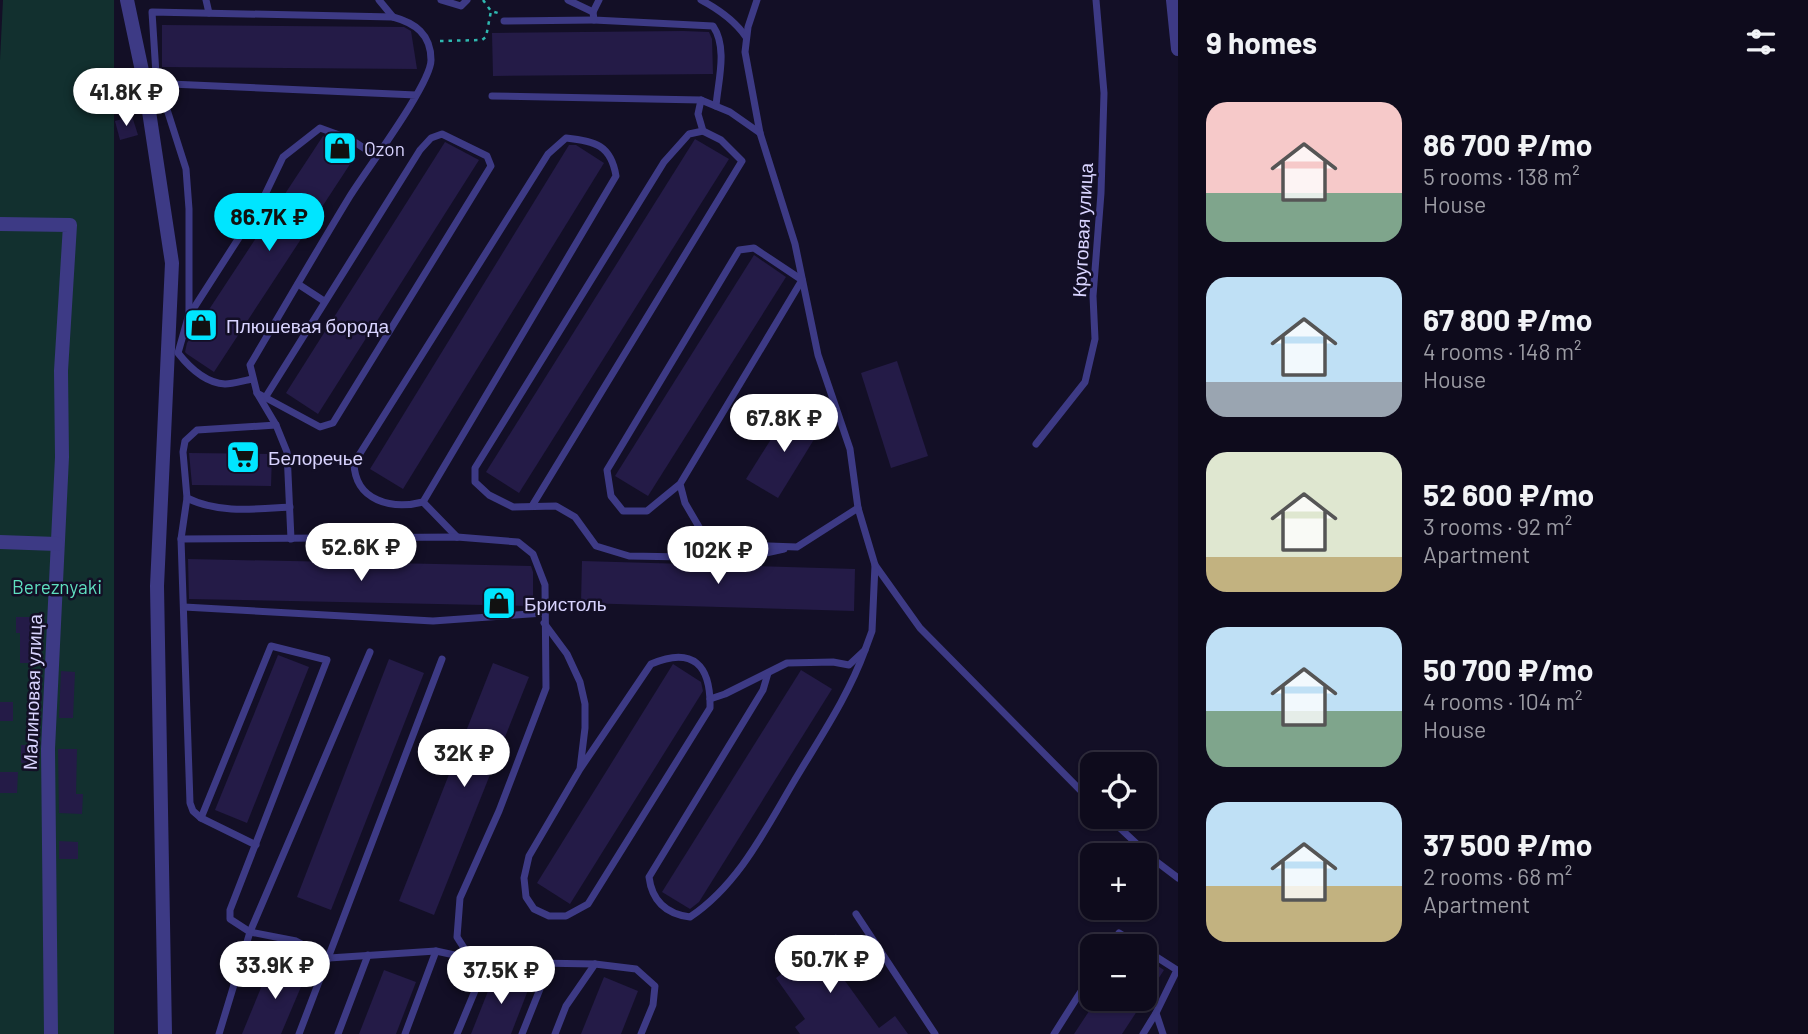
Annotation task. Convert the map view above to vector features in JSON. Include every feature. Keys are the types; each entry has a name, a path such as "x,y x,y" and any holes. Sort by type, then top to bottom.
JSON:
{"street":[{"path":"127,0 145,85 172,263 157,586 165,1034"},
{"path":"1173,0 1178,49"},
{"name":"Малиновая улица","path":"0,224 70,225 61,371 62,457 48,749 51,1034"},
{"path":"0,542 57,544"}],"lane":[{"path":"206,0 209,13"},
{"path":"379,0 393,17"},
{"path":"440,0 461,6 467,0"},
{"path":"568,0 594,16"},
{"path":"594,16 599,0"},
{"path":"701,0 717,9 747,38"},
{"path":"757,0 748,27 745,52 760,133 795,244 818,355 849,449 858,508 875,565 920,628 1080,790"},
{"name":"Круговая улица","path":"1036,444 1085,382 1095,339 1093,296 1101,193 1104,93 1096,0"},
{"path":"253,379 223,384 188,365 178,353 189,314 190,209 186,169 156,74 152,12 393,17 411,22 429,41 432,62 416,95 376,156 250,365 257,393 276,425 287,452 291,539"},
{"path":"504,21 594,16 713,26 718,35 721,52 716,106"},
{"path":"156,74 170,84 416,95"},
{"path":"492,96 701,100 730,112 760,133"},
{"path":"701,100 698,114 703,131"},
{"path":"189,314 260,205 283,157 320,128 350,139 376,156"},
{"path":"532,506 743,161 721,141 703,131 690,134 664,162 475,468 475,482 489,495 513,507 556,506 575,517 596,546 629,556 743,558 797,547 858,508"},
{"path":"257,393 265,398 320,427 333,423 491,166 487,156 442,134 431,138 420,150 265,398"},
{"path":"566,138 592,141 613,160 616,177 423,502 391,505 370,496 354,477 354,463 548,154 566,138"},
{"path":"754,248 802,280 680,484 647,511 623,511 611,496 607,470 739,250 754,248"},
{"path":"298,284 324,301"},
{"path":"256,845 201,818 193,811 190,803 181,539 187,498 183,452 185,441 197,430 276,425"},
{"path":"680,484 685,503 706,539 740,545 797,547"},
{"path":"187,498 203,506 239,509 290,507"},
{"path":"423,502 457,537"},
{"path":"181,539 457,537 518,542 533,554 545,585 546,688 499,811 460,898 457,937 471,959"},
{"path":"768,673 763,690 649,877 651,891 661,906 677,916 690,917 711,903 741,867 845,696 872,631 875,565"},
{"path":"184,607 433,621 544,613"},
{"path":"544,622 567,654 580,682 585,704 580,769"},
{"path":"201,818 271,646 327,660 230,910 230,919 250,932 296,941 329,958 436,951 487,962 595,964 636,969 655,986 653,1005 641,1034"},
{"path":"710,699 787,663 833,662 849,665 866,650"},
{"path":"219,1034 250,932 370,652"},
{"path":"669,656 687,657 705,671 711,687 710,708 588,904 566,916 549,916 534,909 526,897 524,878 529,856 580,769 651,664 669,656"},
{"path":"299,1034 442,659"},
{"path":"1121,829 1178,878"},
{"path":"856,914 935,1034"},
{"path":"405,1034 436,951"},
{"path":"338,1034 368,956"},
{"path":"1157,957 1177,970 1157,1011"},
{"path":"457,1034 487,962"},
{"path":"522,1034 542,984 545,962"},
{"path":"555,1034 565,1006 595,964"},
{"path":"1054,1034 1080,993"},
{"path":"1143,1034 1156,1013"},
{"path":"1156,1013 1163,1034"}],"path":[{"path":"429,41 482,40 486,37 491,11 483,0"}],"green space":[{"name":"Bereznyaki","path":"3,0 114,0 114,1034 0,1034 0,60"}],"building":[{"path":"162,25 404,27 411,31 417,69 162,67"},
{"path":"709,32 712,39 713,74 493,76 492,33"},
{"path":"132,116 138,135 120,140 115,121"},
{"path":"323,136 356,155 214,372 185,352 187,343"},
{"path":"695,139 729,159 519,493 486,472"},
{"path":"445,142 479,160 318,414 286,393"},
{"path":"569,145 576,145 604,163 403,489 370,469"},
{"path":"754,255 786,277 648,496 615,476"},
{"path":"897,361 928,456 891,468 861,373"},
{"path":"790,409 821,428 778,498 746,479"},
{"path":"189,453 272,454 271,486 192,485"},
{"path":"188,559 531,566 533,606 189,599"},
{"path":"582,561 855,569 854,611 581,603"},
{"path":"16,617 38,617 37,663 20,663 20,633 16,633"},
{"path":"278,655 309,667 247,823 215,810"},
{"path":"389,659 424,673 331,910 297,897"},
{"path":"493,663 529,677 434,915 399,901"},
{"path":"673,664 701,682 703,691 570,904 537,883"},
{"path":"801,670 832,689 699,902 690,909 662,892"},
{"path":"61,671 75,672 73,718 59,718"},
{"path":"0,702 13,702 13,721 0,721"},
{"path":"21,745 38,745 39,764 21,763"},
{"path":"58,749 77,749 76,794 83,794 82,814 59,813"},
{"path":"0,772 18,772 17,793 0,793"},
{"path":"59,841 78,842 78,859 59,859"},
{"path":"836,934 856,962 840,974 879,1028 895,1016 908,1034 800,1034 795,1027 805,1019 776,978"},
{"path":"272,961 306,975 281,1034 242,1034"},
{"path":"1157,965 1164,970 1157,981"},
{"path":"384,970 416,982 396,1034 359,1034"},
{"path":"496,971 530,985 511,1034 471,1034"},
{"path":"604,977 638,991 621,1034 581,1034"},
{"path":"1089,1011 1137,1011 1122,1034 1074,1034"}],"place":[{"name":"Ozon","path":"340,148"},
{"name":"Плюшевая борода","path":"201,325"},
{"name":"Белоречье","path":"243,457"},
{"name":"Бристоль","path":"499,603"}]}
